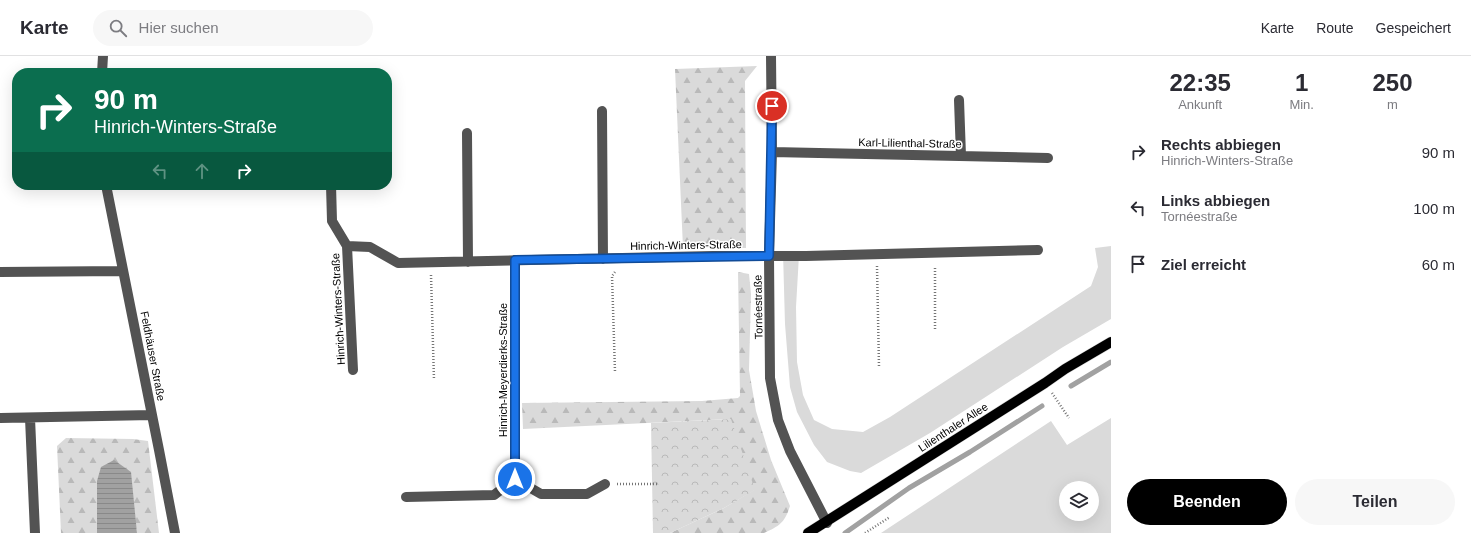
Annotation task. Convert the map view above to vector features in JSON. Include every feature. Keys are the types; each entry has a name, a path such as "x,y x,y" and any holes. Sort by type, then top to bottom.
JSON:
{"main road":[{"name":"Lilienthaler Allee","path":"808,533 1045,383 1065,368 1111,342"}],"street":[{"path":"102,68 103,56"},
{"name":"Tornéestraße","path":"771,56 772,152 769,256 770,378 778,420 790,451 826,522"},
{"path":"959,100 961,156"},
{"path":"602,111 603,258"},
{"path":"467,133 468,262"},
{"name":"Karl-Lilienthal-Straße","path":"772,152 1048,158"},
{"name":"Feldhäuser Straße","path":"107,190 175,533"},
{"name":"Hinrich-Winters-Straße","path":"331,190 332,221 347,246 353,370"},
{"name":"Hinrich-Winters-Straße","path":"347,246 370,247 398,263 603,258 876,255 1038,250"},
{"name":"Hinrich-Meyerdierks-Straße","path":"515,260 515,479"},
{"path":"0,272 123,271"},
{"path":"0,418 152,415"},
{"path":"30,418 35,533"},
{"path":"406,497 494,495 515,479 541,494 587,494 606,484"}],"path":[{"path":"935,329 936,253"},
{"path":"876,255 879,367"},
{"path":"615,372 612,276 624,258"},
{"path":"431,262 434,380"},
{"path":"1045,383 1069,418"},
{"path":"606,484 657,484"},
{"path":"865,533 890,517"}],"green space":[{"path":"757,66 745,81 746,248 683,248 675,69"},
{"path":"1111,246 1111,319 1063,347 930,433 861,473 850,471 827,462 814,445 797,412 790,387 785,324 783,252 799,255 796,307 797,362 803,395 814,420 832,429 863,432 890,417 1091,286 1098,267 1095,248"},
{"path":"738,272 749,274 751,294 749,370 756,411 771,460 790,506 784,520 774,528 764,533 670,533 724,508 754,490 730,419 523,429 522,403 702,401 738,398 740,396"},
{"path":"1111,418 1111,533 881,533 1051,421 1067,445"},
{"path":"731,419 755,490 724,508 670,533 653,533 651,423"},
{"path":"66,438 133,439 148,441 159,533 137,533 137,529 97,481 97,533 61,533 57,446"}],"shaded area":[{"path":"114,460 131,472 137,533 97,533 97,481 101,467"}],"waterway":[{"path":"1071,386 1111,362"},
{"path":"845,533 909,488 970,452 1042,406"}],"route":[{"path":"515,479 515,260 769,256 772,106"}]}
